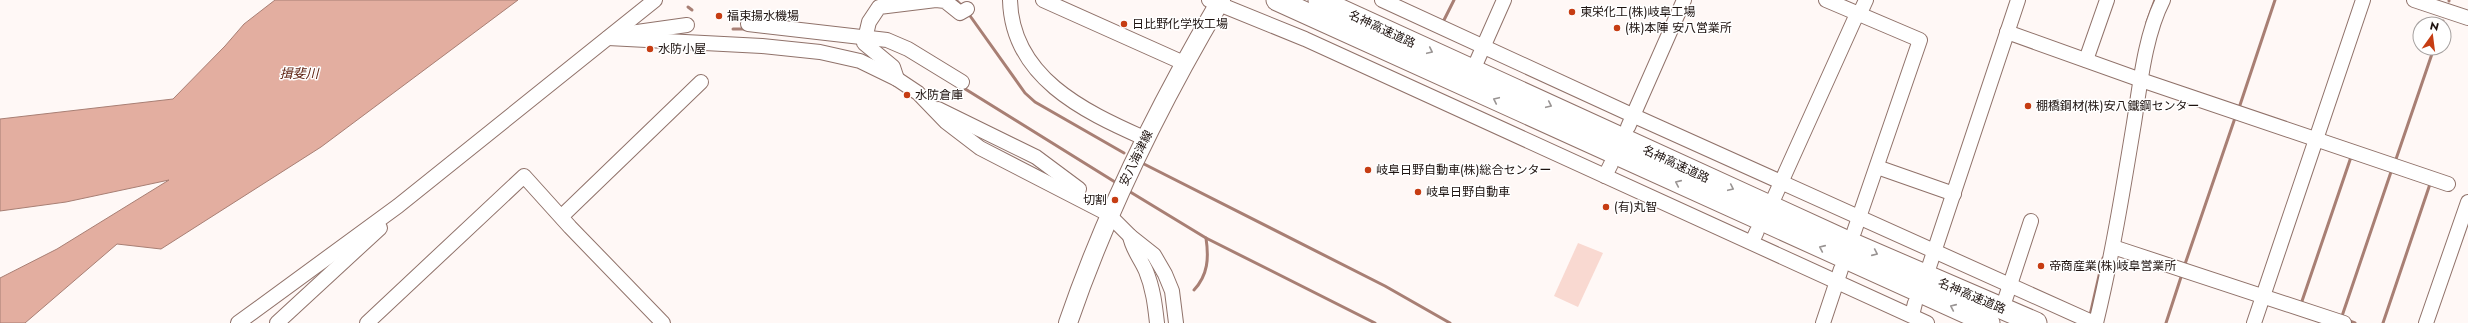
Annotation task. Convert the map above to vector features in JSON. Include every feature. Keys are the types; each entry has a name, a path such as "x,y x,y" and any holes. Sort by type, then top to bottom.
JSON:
{"highway":[{"name":"名神高速道路","path":"1277,0 1983,321"},
{"name":"名神高速道路","path":"1319,0 1846,241 2036,323"}],"main road":[{"name":"安八海津線","path":"1068,323 1084,278 1144,138 1186,64 1216,1"}],"street":[{"path":"238,323 398,206 655,0"},
{"path":"897,80 893,67 866,47 865,37 869,22 879,8 936,0 945,1 960,13 967,9"},
{"path":"1010,0 1011,15 1018,36 1031,63 1045,80 1055,89 1117,126 1144,138"},
{"path":"1043,0 1186,64"},
{"path":"1382,0 1483,46 1630,121 1783,184 2093,323 2113,247 2141,80 2154,24 2163,0"},
{"path":"1477,61 1504,0"},
{"path":"1630,121 1684,0"},
{"path":"1826,0 1920,40 1854,232"},
{"path":"1774,198 1783,184 1858,13 1866,0"},
{"path":"1929,266 2018,0"},
{"path":"2086,60 2107,0"},
{"path":"2254,323 2362,0"},
{"path":"2414,0 2468,18"},
{"path":"1216,1 1306,39 1456,108 1608,170 1839,274 1914,309 1927,323"},
{"path":"748,24 887,40 908,49 962,82"},
{"path":"608,38 687,25"},
{"path":"1306,39 1312,26"},
{"path":"2007,32 2141,80 2448,184"},
{"path":"608,38 762,46 820,52 860,61 897,80 930,104 946,122 980,148 1110,215 1130,236 1154,255 1165,274 1174,304 1176,323"},
{"path":"562,216 701,82"},
{"path":"1456,108 1462,95"},
{"path":"1877,167 1954,194"},
{"path":"368,323 524,176 663,323"},
{"path":"2426,323 2468,202"},
{"path":"277,323 377,232 398,206"},
{"path":"2005,300 2032,221"},
{"path":"1130,236 1131,244 1146,269 1154,294 1157,323"},
{"path":"2113,247 2344,323"},
{"path":"1828,322 1839,274"}],"shaded area":[{"path":"1578,243 1603,253 1578,307 1554,296"}],"water":[{"name":"揖斐川","path":"275,0 518,0 321,147 161,249 117,244 25,323 0,323 0,278 57,249 169,180 66,202 0,211 0,119 173,99 225,46 244,24"}],"waterway":[{"path":"956,0 963,7"},
{"path":"1443,22 1454,0"},
{"path":"2147,22 2155,0"},
{"path":"2239,108 2275,0"},
{"path":"688,7 692,10"},
{"path":"968,13 1025,93 1035,102 1124,153"},
{"path":"733,29 747,29"},
{"path":"2395,162 2431,56"},
{"path":"962,87 1115,182"},
{"path":"2184,267 2236,115"},
{"path":"2301,304 2351,157"},
{"path":"1144,164 1385,286 1450,323"},
{"path":"2341,319 2392,169"},
{"path":"2383,323 2430,184"},
{"path":"1127,190 1206,238 1375,323"},
{"path":"1194,290 1205,272 1207,259 1206,238"},
{"path":"2090,315 2103,258"},
{"path":"2166,323 2182,274"},
{"path":"2347,320 2355,323"}],"place":[{"name":"東栄化工(株)岐阜工場","path":"1572,12"},
{"name":"福束揚水機場","path":"719,16"},
{"name":"日比野化学牧工場","path":"1124,24"},
{"name":"(株)本陣 安八営業所","path":"1617,28"},
{"name":"水防小屋","path":"650,49"},
{"name":"水防倉庫","path":"907,95"},
{"name":"棚橋鋼材(株)安八鐵鋼センター","path":"2028,106"},
{"name":"岐阜日野自動車(株)総合センター","path":"1368,170"},
{"name":"岐阜日野自動車","path":"1418,192"},
{"name":"切割","path":"1115,200"},
{"name":"(有)丸智","path":"1606,207"},
{"name":"帝商産業(株)岐阜営業所","path":"2041,266"}]}
